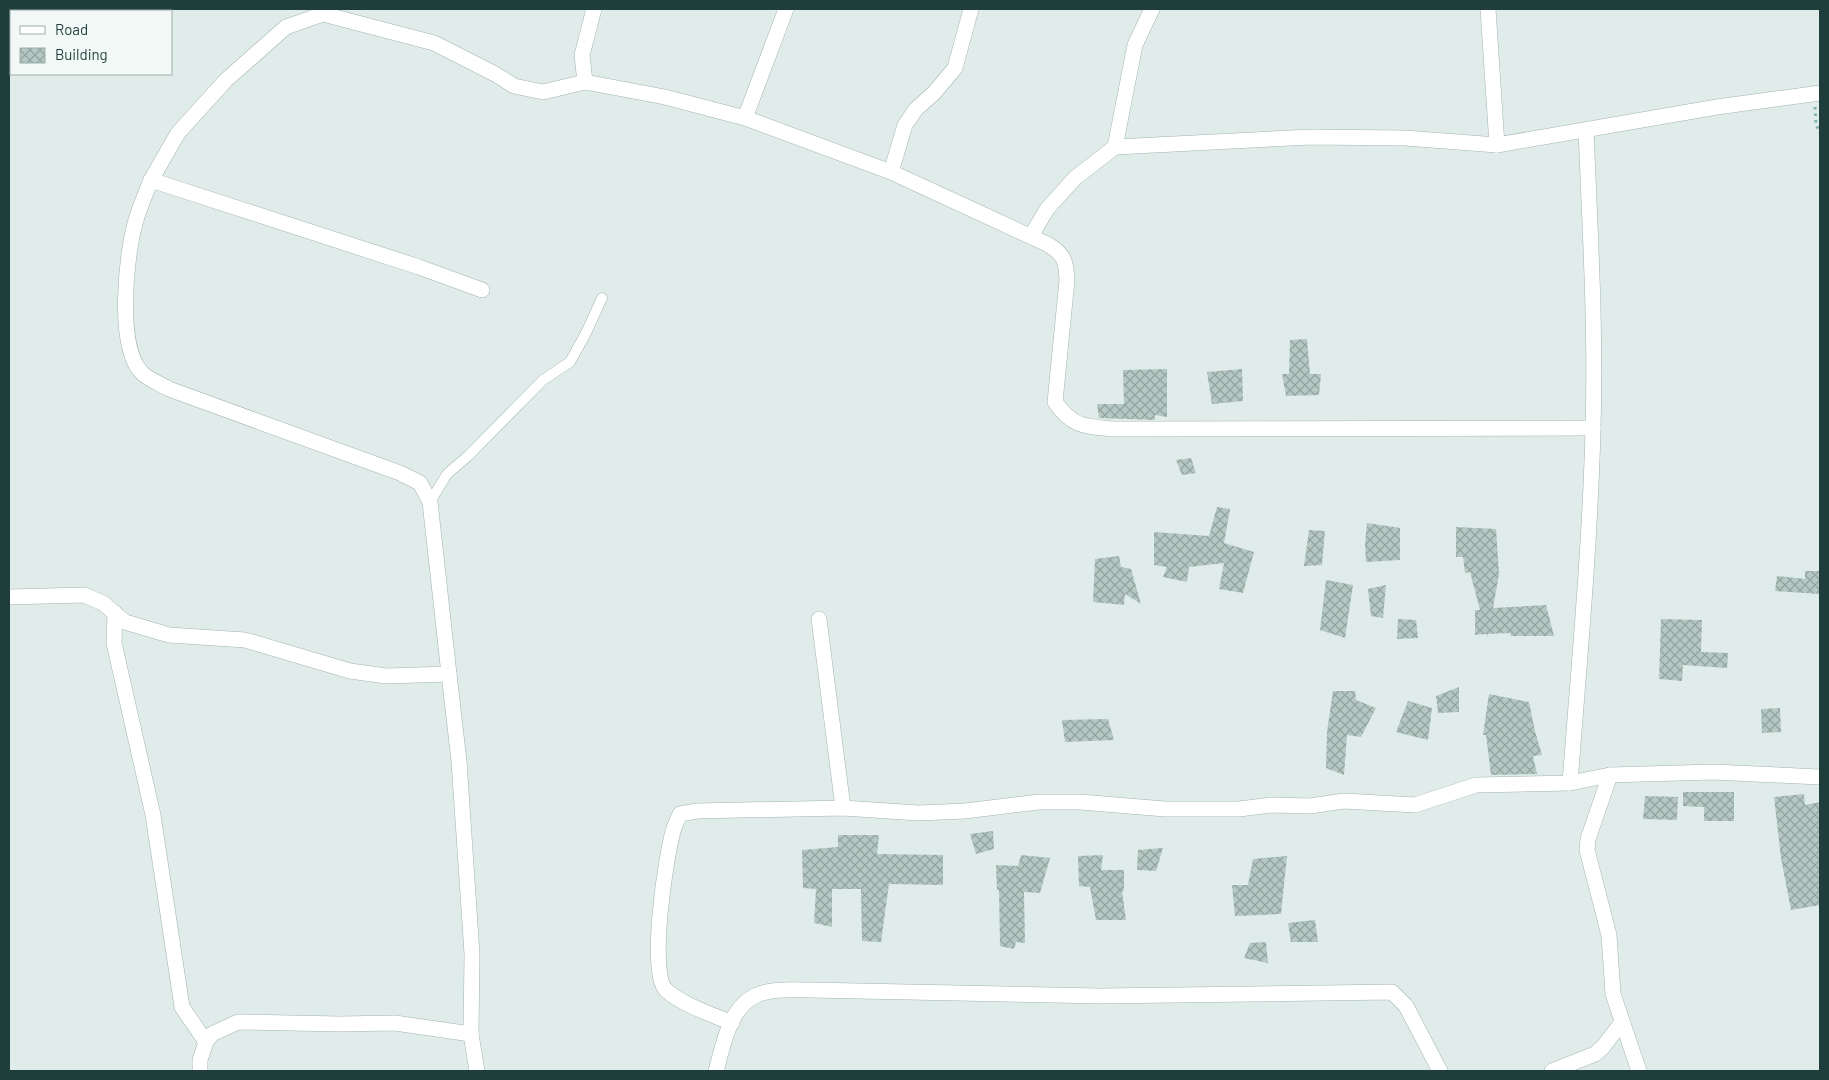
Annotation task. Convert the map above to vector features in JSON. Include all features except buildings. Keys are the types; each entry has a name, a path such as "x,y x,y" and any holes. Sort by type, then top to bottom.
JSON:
{"street":[{"path":"585,82 582,55 594,9"},
{"path":"744,118 786,9"},
{"path":"891,172 905,125 916,110 939,88 955,68 972,9"},
{"path":"1115,147 1135,45 1152,9"},
{"path":"1488,9 1497,145"},
{"path":"477,1071 471,1034 472,954 459,761 430,502 420,483 400,473 169,389 142,374 132,356 126,318 126,272 135,221 151,180 178,133 226,80 286,27 323,14 434,43 495,74 514,86 543,92 585,82 665,97 744,118 891,172 1032,236 1059,251 1066,264 1067,280 1055,402 1065,416 1084,426 1112,429 1593,428"},
{"path":"1032,236 1047,209 1075,178 1115,147 1311,137 1405,138 1497,145 1717,107 1818,93"},
{"path":"1570,783 1588,545 1593,428 1594,324 1586,130"},
{"path":"151,180 419,267 482,290"},
{"path":"9,597 84,595 103,603 125,622 169,635 245,640 350,671 386,676 449,674"},
{"path":"115,613 114,642 153,815 182,1007 206,1042"},
{"path":"819,619 843,808"},
{"path":"732,1023 688,1004 665,990 659,971 660,910 674,828 680,814 697,811 843,808 918,814 965,811 1039,802 1080,802 1165,809 1239,809 1272,805 1310,806 1344,801 1415,805 1476,785 1570,783 1610,775 1712,772 1820,777"},
{"path":"1610,775 1588,839 1587,850 1609,935 1614,994 1639,1071"},
{"path":"716,1071 723,1045 739,1008 756,995 779,991 820,990 1100,996 1392,992 1406,1006 1440,1071"},
{"path":"200,1071 200,1060 206,1042 212,1034 238,1022 395,1023 471,1034"},
{"path":"1552,1071 1595,1054 1603,1047 1622,1022"}],"lane":[{"path":"430,502 447,474 468,456 543,380 570,362 602,298"}],"path":[{"path":"1818,93 1816,124 1820,133"}]}
